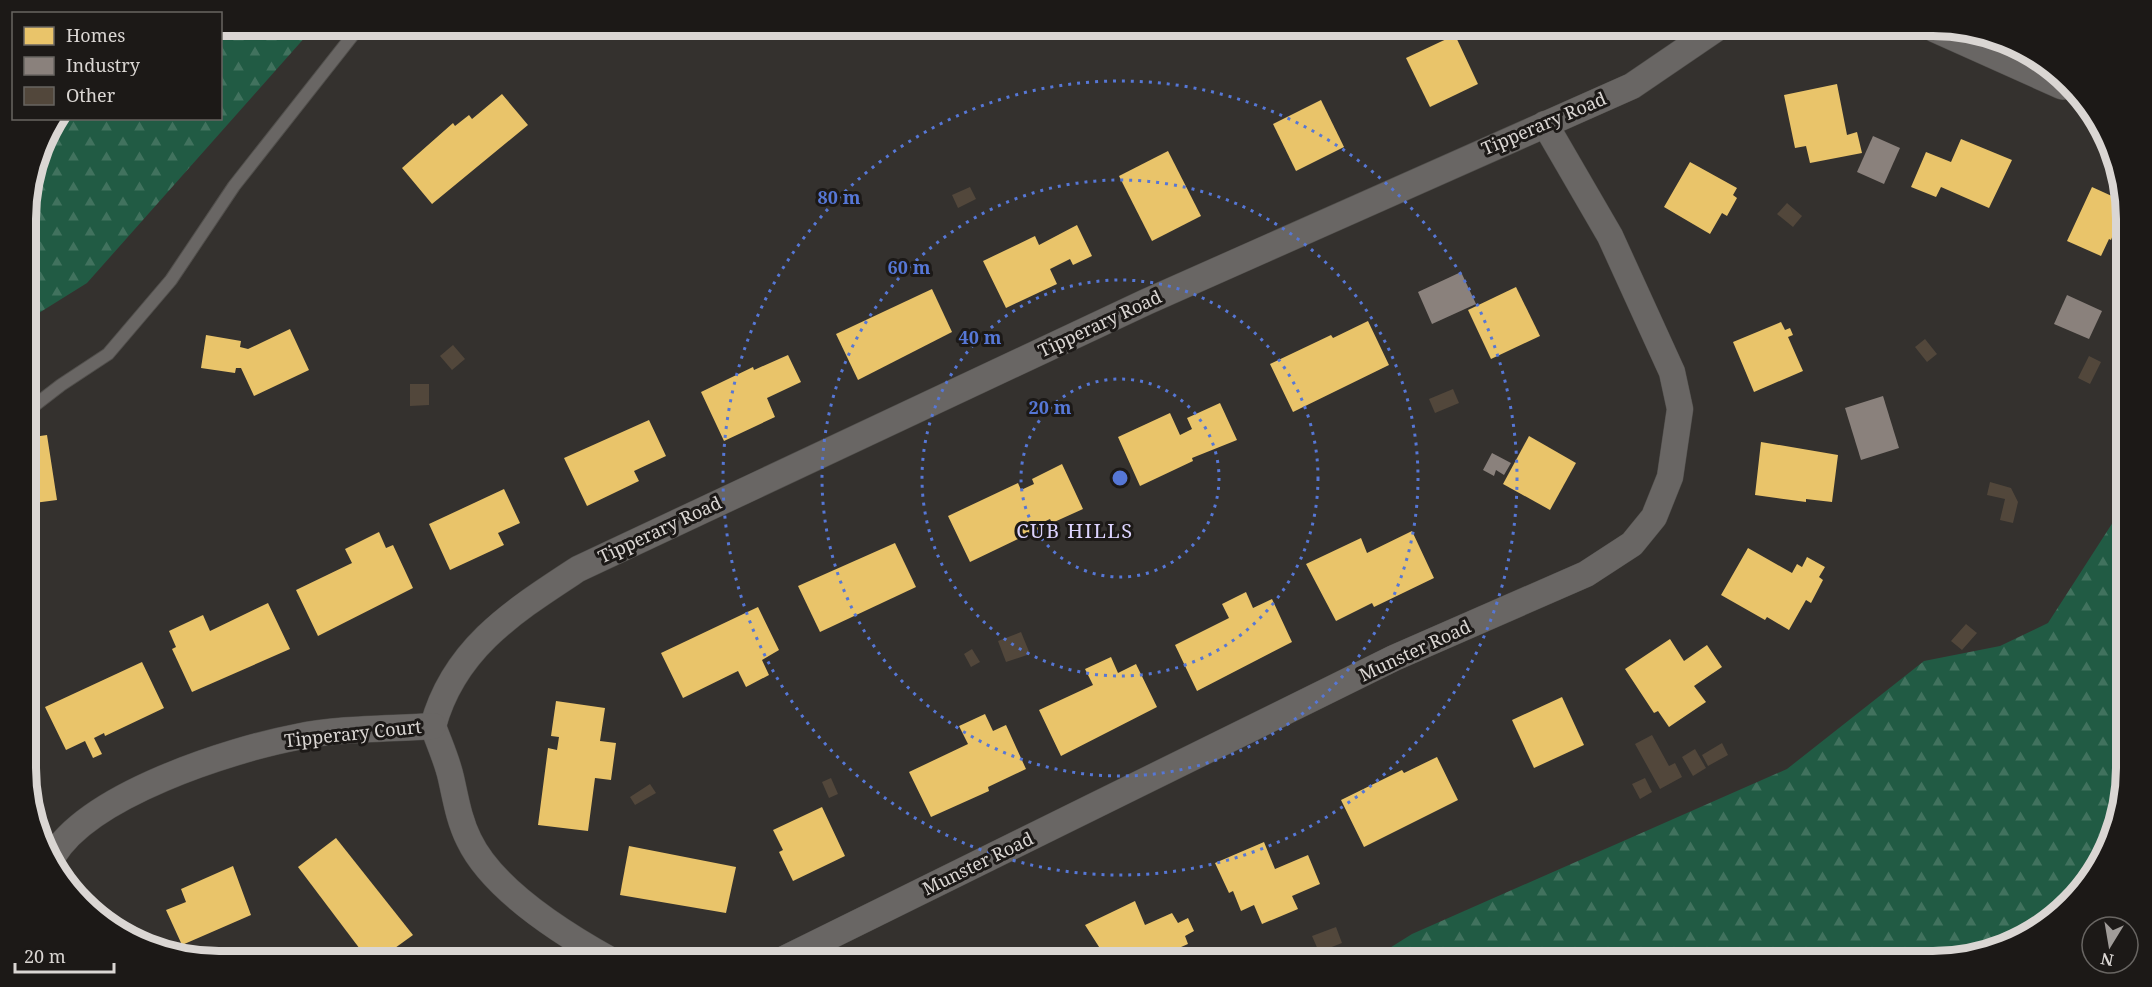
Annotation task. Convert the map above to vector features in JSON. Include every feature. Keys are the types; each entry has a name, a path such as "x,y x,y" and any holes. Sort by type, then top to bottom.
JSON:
{"street":[{"name":"Tipperary Road","path":"433,726 441,696 474,647 531,600 578,569 1146,302 1632,86 1705,36"},
{"path":"1966,40 2045,75"},
{"name":"Munster Road","path":"800,951 1394,658 1586,574 1632,544 1654,518 1670,477 1680,409 1674,381 1610,236 1545,124"},
{"path":"433,726 451,776 458,812 469,842 483,862 510,890 556,927 596,951"},
{"name":"Tipperary Court","path":"56,850 63,839 114,803 189,766 298,736 433,726"}],"lane":[{"path":"36,404 108,354 171,280 234,186 352,36"}],"green space":[{"path":"222,36 306,36 87,283 36,315 36,207 42,172 50,149 65,120 222,120"},
{"path":"2116,518 2116,768 2110,815 2091,860 2078,879 2044,913 2014,932 1992,941 1945,951 1385,951 1412,934 1787,769 1924,661 2000,646 2048,623"}],"building: Homes":[{"path":"1455,36 1478,84 1430,107 1406,58"},
{"path":"1837,84 1847,135 1857,132 1862,153 1810,163 1806,146 1795,148 1784,95"},
{"path":"502,94 528,125 432,204 402,168 453,123 455,126 469,115 472,119"},
{"path":"1321,100 1344,147 1296,171 1273,124"},
{"path":"1961,139 2012,160 1989,208 1941,187 1936,197 1911,187 1926,152 1951,162"},
{"path":"1168,151 1201,216 1152,241 1119,176"},
{"path":"1690,162 1737,188 1733,195 1737,198 1727,216 1722,213 1710,234 1664,207"},
{"path":"2092,187 2114,197 2116,226 2101,256 2067,241"},
{"path":"1077,225 1092,256 1073,265 1070,259 1050,269 1057,284 1006,308 983,261 1035,236 1039,245"},
{"path":"1516,287 1540,336 1491,359 1468,310"},
{"path":"932,289 952,332 858,380 836,334"},
{"path":"1368,321 1389,365 1293,412 1270,364 1331,335 1333,338"},
{"path":"1781,322 1785,330 1790,328 1793,335 1788,337 1803,371 1754,392 1733,342"},
{"path":"290,329 309,370 254,396 241,368 236,368 235,373 201,368 206,335 241,341 240,347 248,349"},
{"path":"788,355 801,382 767,398 775,417 724,441 701,392 753,367 754,370"},
{"path":"1220,403 1237,440 1192,458 1193,461 1140,486 1118,437 1170,413 1180,435 1192,429 1187,418"},
{"path":"649,420 666,456 634,471 639,481 587,506 564,458"},
{"path":"47,435 57,500 36,503 36,437"},
{"path":"1529,436 1576,463 1550,510 1503,484"},
{"path":"1761,442 1838,455 1832,502 1806,499 1806,502 1755,495"},
{"path":"1062,464 1083,509 1052,523 1050,519 1037,525 1039,529 970,562 948,516 1018,483 1021,490 1034,484 1032,479"},
{"path":"504,489 520,523 498,533 504,545 450,570 429,524"},
{"path":"1412,531 1434,578 1374,607 1372,603 1336,621 1306,564 1361,538 1367,553"},
{"path":"379,532 386,548 393,545 413,588 318,636 296,590 352,563 345,549"},
{"path":"895,543 916,587 820,632 798,586"},
{"path":"1748,548 1792,573 1797,564 1802,567 1807,557 1825,567 1819,577 1823,580 1811,603 1806,600 1789,630 1767,617 1765,620 1721,595"},
{"path":"1246,592 1253,608 1272,599 1292,642 1197,691 1175,645 1229,618 1222,604"},
{"path":"268,603 290,649 192,692 172,649 176,647 169,631 203,615 210,631"},
{"path":"758,607 779,650 762,660 769,675 746,687 738,671 683,698 661,653"},
{"path":"1670,639 1684,661 1707,645 1722,667 1694,686 1706,702 1669,727 1658,711 1654,713 1625,669"},
{"path":"1111,657 1118,673 1136,664 1157,707 1061,756 1039,710 1093,685 1085,669"},
{"path":"142,662 164,708 105,736 104,733 94,738 102,754 93,758 85,741 66,750 45,707"},
{"path":"1562,697 1584,745 1534,768 1512,720"},
{"path":"556,701 605,708 600,741 616,743 611,780 595,778 588,831 538,825 548,748 557,750 559,737 551,736"},
{"path":"985,714 993,731 1006,725 1026,769 988,787 989,791 931,817 909,772 968,744 959,726"},
{"path":"1437,757 1458,800 1364,847 1341,800 1402,770 1404,773"},
{"path":"822,807 845,856 793,881 779,852 783,850 773,830"},
{"path":"336,838 413,935 391,951 361,951 298,867"},
{"path":"1264,842 1275,869 1308,855 1320,884 1292,896 1298,909 1262,924 1254,905 1241,911 1233,891 1229,893 1215,863"},
{"path":"629,846 736,867 726,913 620,895"},
{"path":"233,866 251,915 182,945 166,910 186,902 181,889"},
{"path":"1135,901 1145,925 1172,913 1178,923 1188,918 1194,931 1185,936 1188,944 1172,951 1102,951 1085,925"}],"building: Industry":[{"path":"1873,136 1900,148 1884,184 1857,172"},
{"path":"1461,272 1476,304 1432,324 1418,292"},
{"path":"2067,295 2102,311 2089,339 2054,324"},
{"path":"1883,396 1899,448 1861,460 1845,408"},
{"path":"1492,453 1511,463 1504,475 1496,470 1494,476 1483,470"}],"building: Other":[{"path":"970,187 976,199 958,208 952,195"},
{"path":"1787,203 1802,216 1793,227 1777,214"},
{"path":"1925,339 1937,354 1927,362 1915,347"},
{"path":"453,345 465,359 452,370 440,356"},
{"path":"2089,356 2101,362 2090,384 2078,378"},
{"path":"410,384 429,384 429,405 410,406"},
{"path":"1453,389 1459,403 1435,413 1429,399"},
{"path":"1990,482 2011,488 2018,502 2013,523 2000,520 2005,499 1987,495"},
{"path":"1966,624 1977,633 1962,650 1951,641"},
{"path":"1021,632 1030,654 1006,662 998,641"},
{"path":"972,649 980,662 971,667 964,654"},
{"path":"1652,735 1669,766 1675,763 1682,777 1660,789 1635,744"},
{"path":"1722,743 1728,755 1708,766 1702,755"},
{"path":"1695,749 1706,768 1693,776 1682,757"},
{"path":"831,778 838,794 829,798 822,782"},
{"path":"1645,778 1652,792 1640,799 1632,784"},
{"path":"650,784 656,793 635,805 630,797"},
{"path":"1336,927 1342,943 1319,951 1312,936"}],"district":[{"name":"CUB HILLS","path":"1075,531"}]}
